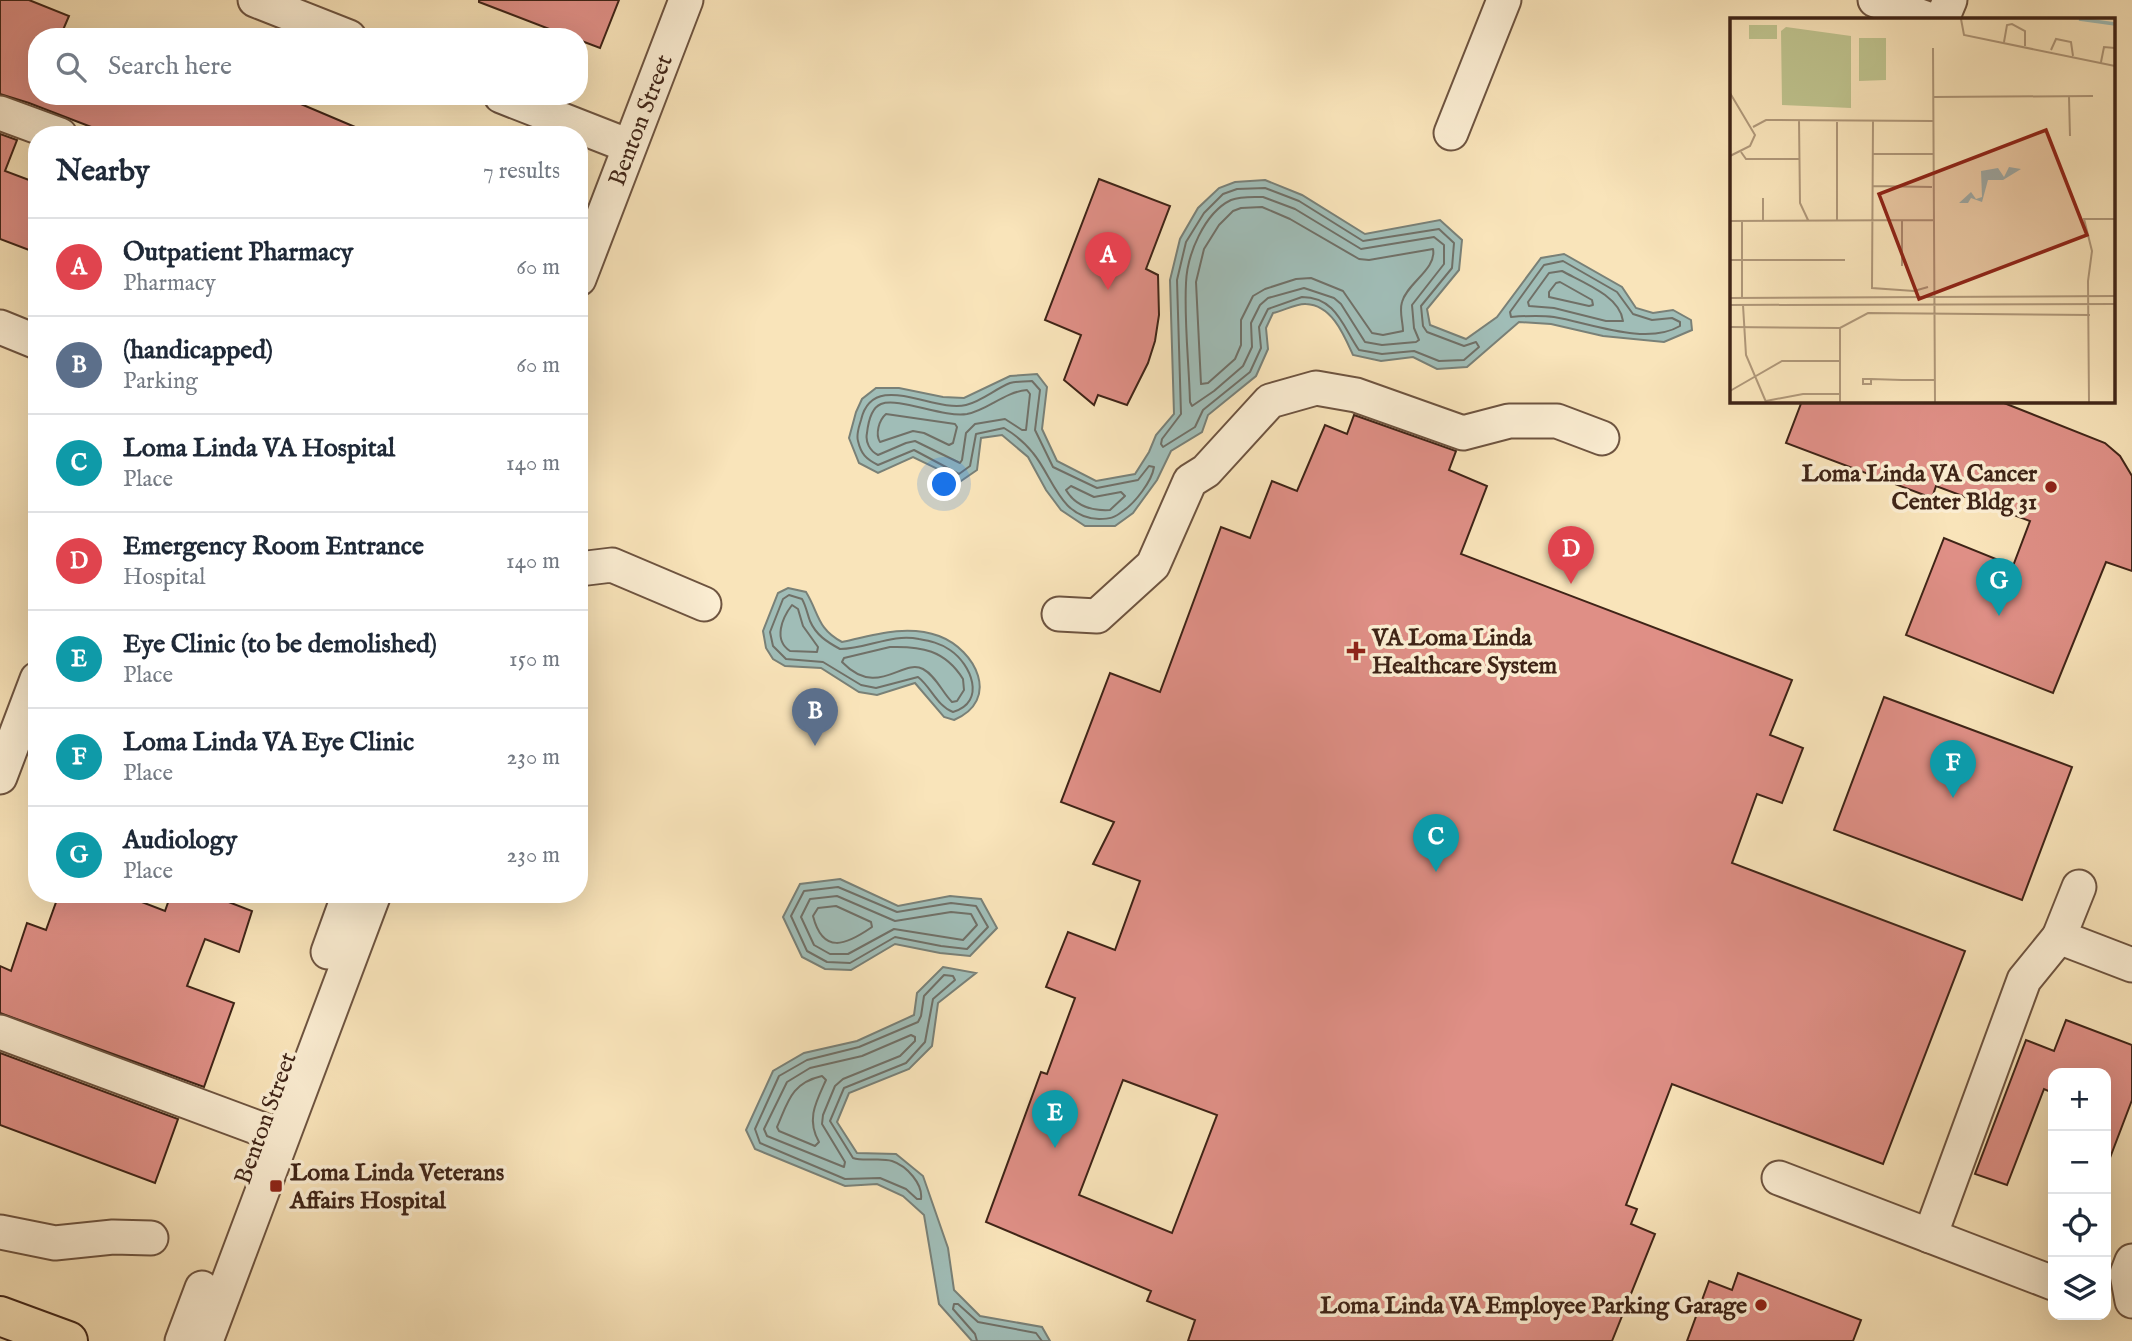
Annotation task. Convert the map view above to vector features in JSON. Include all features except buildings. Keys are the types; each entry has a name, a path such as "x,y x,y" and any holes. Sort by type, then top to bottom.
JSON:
{"main road":[{"path":"0,1316 68,1341"}],"street":[{"path":"255,0 326,28"},
{"name":"Benton Street","path":"588,255 686,0"},
{"path":"1451,133 1504,0"},
{"path":"1875,0 1925,18"},
{"path":"1942,18 1950,0"},
{"path":"525,105 578,126"},
{"path":"0,113 35,126"},
{"path":"588,130 629,146"},
{"path":"0,327 28,338"},
{"path":"1059,614 1097,616 1153,565 1190,481 1206,471 1270,401 1316,388 1356,395 1463,433 1509,421 1557,421 1602,438"},
{"path":"588,568 612,565 704,604"},
{"path":"0,777 28,703"},
{"path":"1930,1236 2024,980 2059,937 2079,887"},
{"name":"Benton Street","path":"181,1341 346,903"},
{"path":"206,1341 371,903"},
{"path":"2059,937 2132,965"},
{"path":"0,1032 261,1129"},
{"path":"1779,1178 2048,1281"},
{"path":"0,1232 55,1243 113,1237 151,1238"},
{"path":"2132,1261 2127,1274 2132,1301"},
{"path":"2111,1305 2132,1313"}],"water":[{"path":"1265,180 1302,195 1365,234 1440,220 1462,240 1459,270 1427,309 1430,325 1466,339 1497,317 1541,258 1564,254 1622,287 1636,308 1653,313 1673,310 1691,320 1692,330 1664,342 1603,336 1551,324 1519,322 1467,367 1437,369 1413,357 1381,361 1353,355 1336,322 1315,306 1298,305 1273,313 1266,328 1268,349 1256,376 1208,415 1202,432 1171,451 1157,480 1133,513 1115,526 1085,526 1061,510 1046,490 1028,457 1002,435 981,438 977,470 958,483 940,470 913,457 878,473 859,463 849,438 862,399 876,388 899,388 943,397 964,398 1010,376 1037,374 1047,387 1042,429 1057,461 1096,481 1135,474 1156,435 1174,414 1170,280 1180,239 1198,208 1219,188 1235,182"},
{"path":"788,588 806,592 823,626 842,642 878,634 915,631 939,636 952,643 964,652 978,676 980,688 977,700 968,711 954,720 944,717 915,683 877,695 859,692 821,668 785,666 773,659 766,648 763,631 778,593"},
{"path":"840,879 898,906 950,896 981,899 997,928 970,956 895,944 851,970 825,969 802,957 783,917 800,884"},
{"path":"943,967 976,973 938,1003 932,1046 909,1069 849,1093 837,1122 857,1153 896,1154 923,1176 948,1248 954,1290 980,1316 1042,1327 1050,1341 972,1341 939,1304 924,1215 903,1196 877,1184 845,1186 755,1149 746,1130 773,1071 804,1053 857,1041 914,1015 917,993"}],"place":[{"name":"Outpatient Pharmacy","path":"1108,290"},
{"name":"Loma Linda VA Cancer Center Bldg 31","path":"2051,487"},
{"name":"Emergency Room Entrance","path":"1571,584"},
{"name":"Audiology","path":"1999,616"},
{"name":"VA Loma Linda Healthcare System","path":"1356,651"},
{"name":"(handicapped)","path":"815,746"},
{"name":"Loma Linda VA Eye Clinic","path":"1953,798"},
{"name":"Loma Linda VA Hospital","path":"1436,872"},
{"name":"Eye Clinic (to be demolished)","path":"1055,1148"},
{"name":"Loma Linda Veterans Affairs Hospital","path":"276,1186"},
{"name":"Loma Linda VA Employee Parking Garage","path":"1761,1305"}]}
